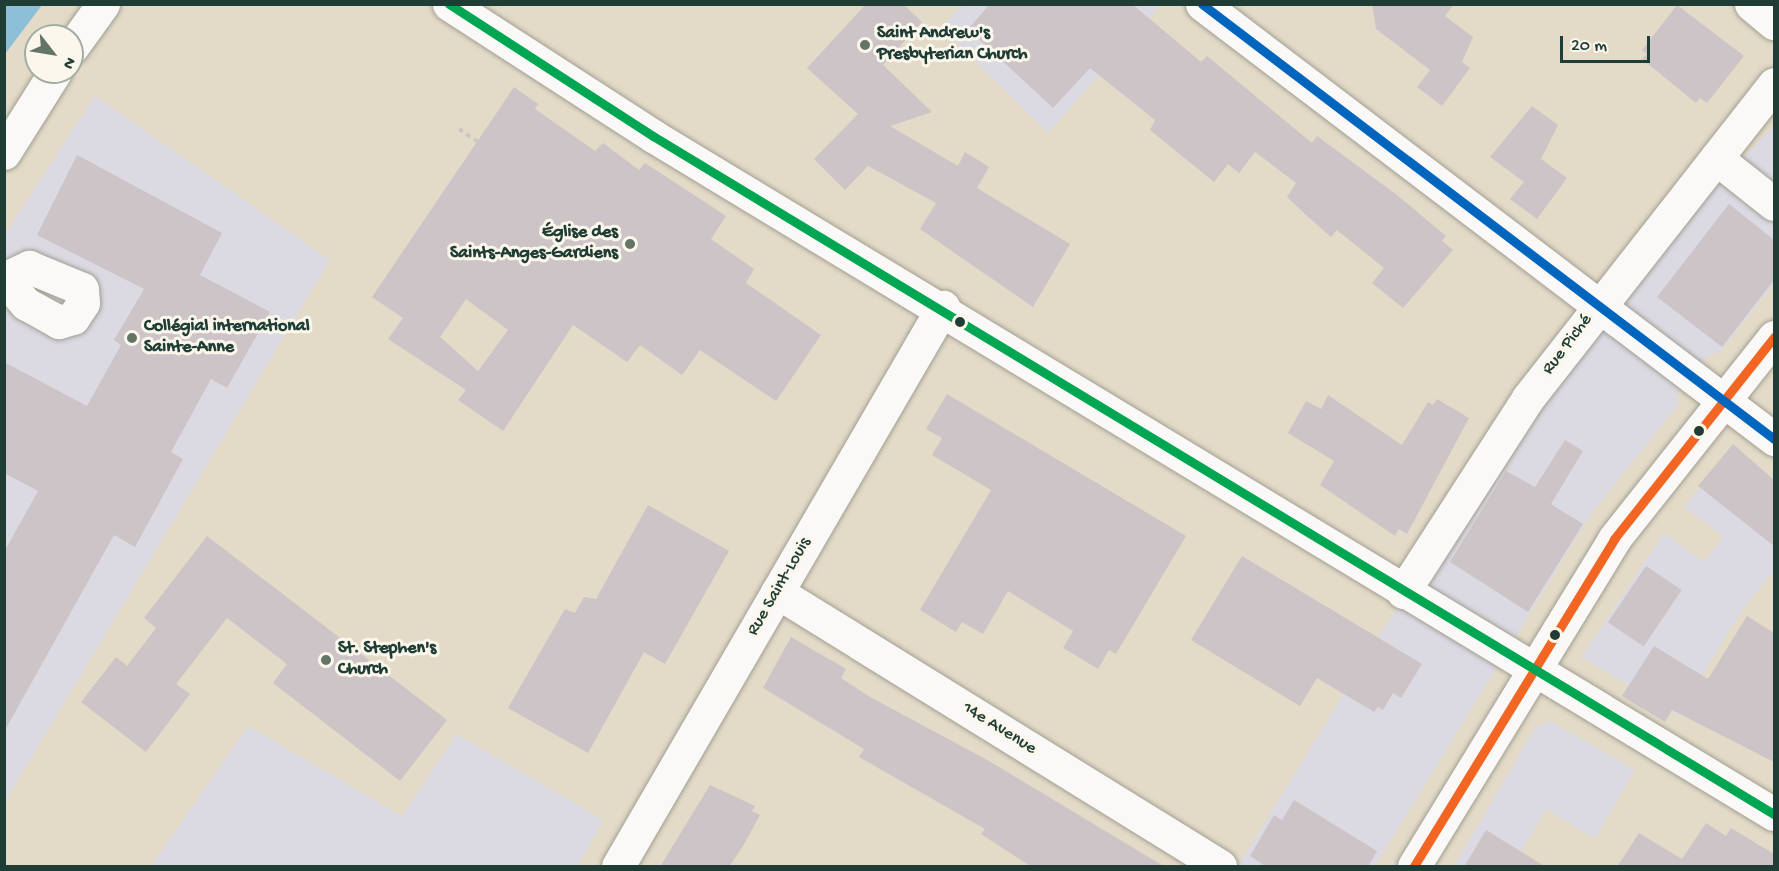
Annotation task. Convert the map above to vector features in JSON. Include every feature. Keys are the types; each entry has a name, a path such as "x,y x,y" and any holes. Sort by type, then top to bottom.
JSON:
{"street":[{"path":"84,30 103,4"},
{"path":"449,4 653,136 943,307 1403,592 1774,814"},
{"path":"1202,4 1774,439"},
{"path":"1751,4 1774,23"},
{"path":"4,153 47,84"},
{"name":"Rue Piché","path":"1403,592 1528,398 1774,84"},
{"path":"1716,158 1774,204"},
{"name":"Rue Saint-Louis","path":"618,867 943,307"},
{"path":"1414,867 1533,668 1628,520 1774,337"},
{"name":"14e Avenue","path":"777,592 1220,867"}],"path":[{"path":"459,129 477,141"}],"shaded area":[{"path":"1152,4 1157,9 1048,133 940,27 963,5"},
{"path":"95,96 330,260 5,802 5,234"},
{"path":"1774,126 1774,284 1720,352 1708,356 1677,394 1678,405 1591,514 1375,866 1238,866 1407,591 1598,306"},
{"path":"1733,448 1774,480 1774,570 1742,611 1677,715 1582,657 1664,533 1704,562 1723,536 1684,507"},
{"path":"1550,721 1635,770 1595,839 1546,809 1513,866 1454,866 1535,728"},
{"path":"248,726 402,816 457,734 603,820 578,866 151,866"}],"water":[{"path":"4,5 42,5 28,24 24,24 24,29 5,54"}],"building":[{"path":"866,4 903,4 922,22 883,65 932,112 890,126 958,166 965,152 989,167 977,188 1070,244 1033,307 920,229 936,203 868,166 845,190 814,159 858,114 807,68"},
{"path":"990,4 1132,4 1201,62 1207,56 1312,143 1317,136 1397,195 1446,236 1442,241 1453,250 1403,308 1372,283 1384,268 1337,230 1331,237 1305,214 1287,197 1296,183 1255,152 1239,173 1228,164 1214,182 1150,130 1155,120 1090,68 1053,108 968,29"},
{"path":"1372,4 1454,4 1445,16 1473,37 1462,62 1470,68 1442,106 1417,87 1430,70 1376,29"},
{"path":"1677,5 1744,56 1707,103 1700,98 1696,103 1642,59 1647,54 1642,50"},
{"name":"Église des Saints-Anges-Gardiens","path":"514,87 538,104 535,109 595,151 603,143 639,170 645,163 726,216 711,239 754,269 746,283 821,335 776,401 700,350 682,375 640,345 627,362 573,325 503,431 458,400 466,390 388,339 403,318 372,297","holes":["466,299 508,330 478,371 440,337"]},
{"path":"1532,106 1558,125 1541,159 1567,178 1537,219 1510,199 1524,182 1490,157"},
{"path":"77,155 222,233 200,275 270,312 227,388 211,379 171,452 183,459 135,547 114,535 4,732 4,552 38,491 4,473 4,362 87,406 121,345 114,340 144,289 37,235"},
{"path":"1729,204 1774,240 1774,280 1722,347 1657,297"},
{"path":"947,394 1186,536 1116,654 1109,650 1098,669 1063,648 1073,631 1008,591 983,634 962,622 956,632 920,610 991,490 932,455 942,438 926,429"},
{"path":"1328,395 1402,445 1428,402 1433,405 1437,399 1469,418 1407,534 1399,529 1395,536 1320,485 1334,461 1288,433 1306,401 1321,409"},
{"path":"1565,440 1583,451 1551,504 1583,524 1528,612 1450,562 1506,471 1535,487"},
{"path":"1733,444 1774,480 1774,546 1698,486"},
{"path":"648,505 729,551 665,664 644,652 588,753 508,708 565,609 575,613 584,597 596,599"},
{"name":"St. Stephen's Church","path":"207,536 447,720 400,781 273,683 287,664 227,618 176,684 190,694 146,752 81,702 116,657 127,666 156,628 144,618"},
{"path":"1242,556 1422,664 1401,698 1393,693 1383,710 1378,707 1374,712 1317,678 1300,706 1191,640"},
{"path":"1646,566 1682,590 1644,646 1608,622"},
{"path":"1747,616 1774,633 1774,762 1672,710 1665,722 1622,696 1654,646 1708,679"},
{"path":"791,637 846,669 841,678 870,697 989,761 1165,867 1032,867 981,834 985,829 859,757 864,749 763,688"},
{"path":"710,785 755,806 752,811 760,815 743,846 729,867 660,867"},
{"path":"1294,800 1377,851 1368,867 1267,867 1250,856 1274,815 1282,820"},
{"path":"1706,823 1726,836 1731,828 1774,854 1774,867 1617,867 1639,833 1682,859"},
{"path":"1486,830 1546,867 1464,867"}],"transit line":[{"path":"449,4 653,136 1774,814"},
{"path":"1202,4 1774,439"},
{"path":"1414,866 1614,539 1774,337"}],"place":[{"name":"Saint Andrew's Presbyterian Church","path":"865,45"},
{"name":"Église des Saints-Anges-Gardiens","path":"630,244"},
{"name":"Collégial international Sainte-Anne","path":"132,338"},
{"name":"St. Stephen's Church","path":"326,660"}]}
